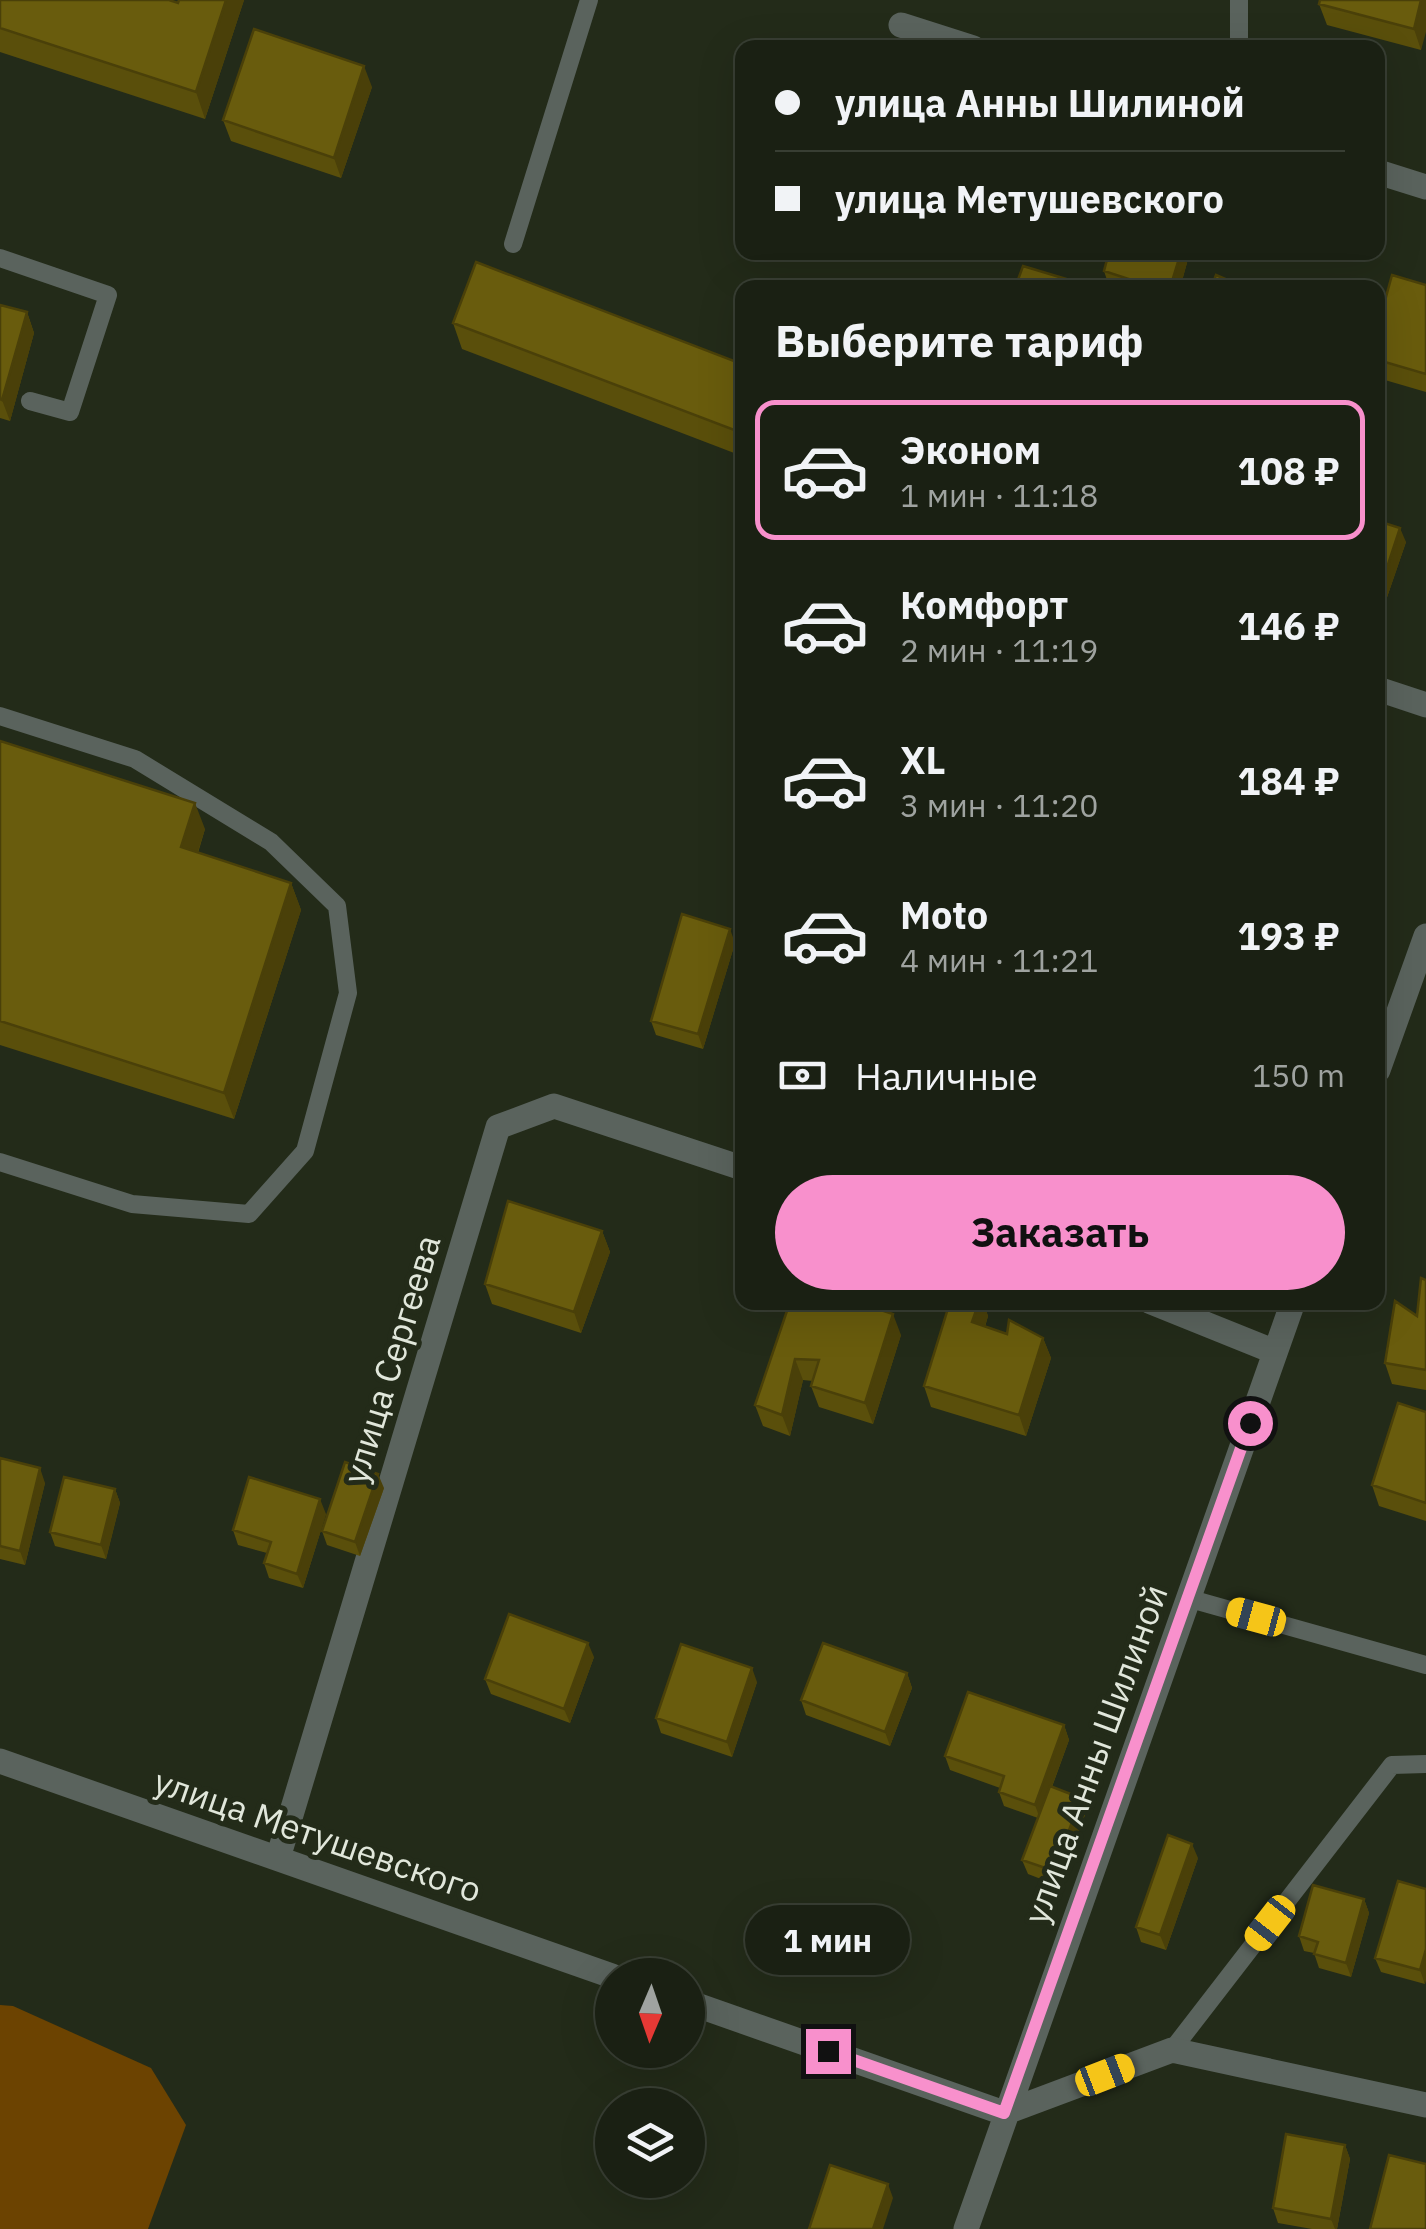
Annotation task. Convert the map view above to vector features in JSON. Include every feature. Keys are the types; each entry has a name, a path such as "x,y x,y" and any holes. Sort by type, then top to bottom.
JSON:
{"street":[{"path":"900,25 948,40"},
{"path":"1385,174 1426,187"},
{"path":"1385,692 1426,705"},
{"path":"1385,1050 1426,936"},
{"name":"улица Сергеева","path":"278,1858 498,1127 554,1106 735,1166"},
{"path":"1170,1310 1275,1352"},
{"name":"улица Анны Шилиной","path":"966,2229 1290,1310"},
{"name":"улица Метушевского","path":"0,1761 595,1970"},
{"path":"705,2008 1004,2113 1172,2050 1426,2105"}],"lane":[{"path":"513,244 589,0"},
{"path":"1239,0 1239,40"},
{"path":"0,258 108,294 70,412 30,402"},
{"path":"0,716 135,759 272,842 337,906 348,993 305,1151 249,1214 132,1204 0,1162"},
{"path":"1187,1598 1426,1664"},
{"path":"1172,2050 1392,1765 1426,1764"}],"shaded area":[{"path":"0,2005 13,2006 151,2068 186,2125 148,2229 0,2229"}],"building":[{"path":"0,0 226,0 196,92 0,28"},
{"path":"1320,0 1421,0 1414,29 1319,4"},
{"path":"254,29 364,66 334,158 223,120"},
{"path":"1107,260 1179,260 1172,280 1132,280 1104,271"},
{"path":"476,262 735,361 735,430 453,323"},
{"path":"1023,266 1069,280 1018,280"},
{"path":"1392,275 1426,285 1426,374 1385,362 1385,300"},
{"path":"0,305 27,312 2,400 0,399"},
{"path":"1385,523 1400,528 1385,574"},
{"path":"0,741 195,803 181,847 291,883 224,1093 0,1021"},
{"path":"682,914 730,929 698,1034 651,1021"},
{"path":"508,1201 602,1231 574,1312 485,1284"},
{"path":"1421,1278 1426,1280 1426,1370 1385,1363 1395,1301 1417,1316"},
{"path":"787,1310 881,1310 893,1314 865,1403 811,1386 819,1360 795,1359 782,1415 755,1405"},
{"path":"948,1310 976,1310 972,1322 1007,1334 1009,1320 1043,1338 1019,1415 924,1386"},
{"path":"1398,1403 1426,1412 1426,1503 1372,1485"},
{"path":"0,1458 40,1468 20,1551 0,1546"},
{"path":"345,1462 378,1474 355,1542 322,1531"},
{"path":"64,1477 115,1489 101,1545 50,1532"},
{"path":"249,1477 320,1499 297,1574 264,1563 271,1542 233,1530"},
{"path":"509,1614 588,1643 564,1709 485,1679"},
{"path":"823,1643 907,1673 885,1732 801,1700"},
{"path":"681,1644 752,1668 727,1742 656,1718"},
{"path":"968,1692 1064,1725 1035,1805 999,1792 1004,1776 945,1756"},
{"path":"1050,1786 1081,1798 1054,1871 1022,1860"},
{"path":"1168,1835 1192,1844 1160,1935 1136,1927"},
{"path":"1398,1881 1426,1889 1426,1949 1420,1970 1375,1958"},
{"path":"1313,1885 1364,1899 1346,1963 1314,1954 1318,1942 1299,1936"},
{"path":"1286,2134 1345,2145 1331,2219 1273,2208"},
{"path":"1389,2155 1426,2164 1426,2229 1370,2229"},
{"path":"830,2165 888,2184 873,2229 809,2229"}],"route":[{"path":"828,2051 1004,2113 1250,1423"}]}
